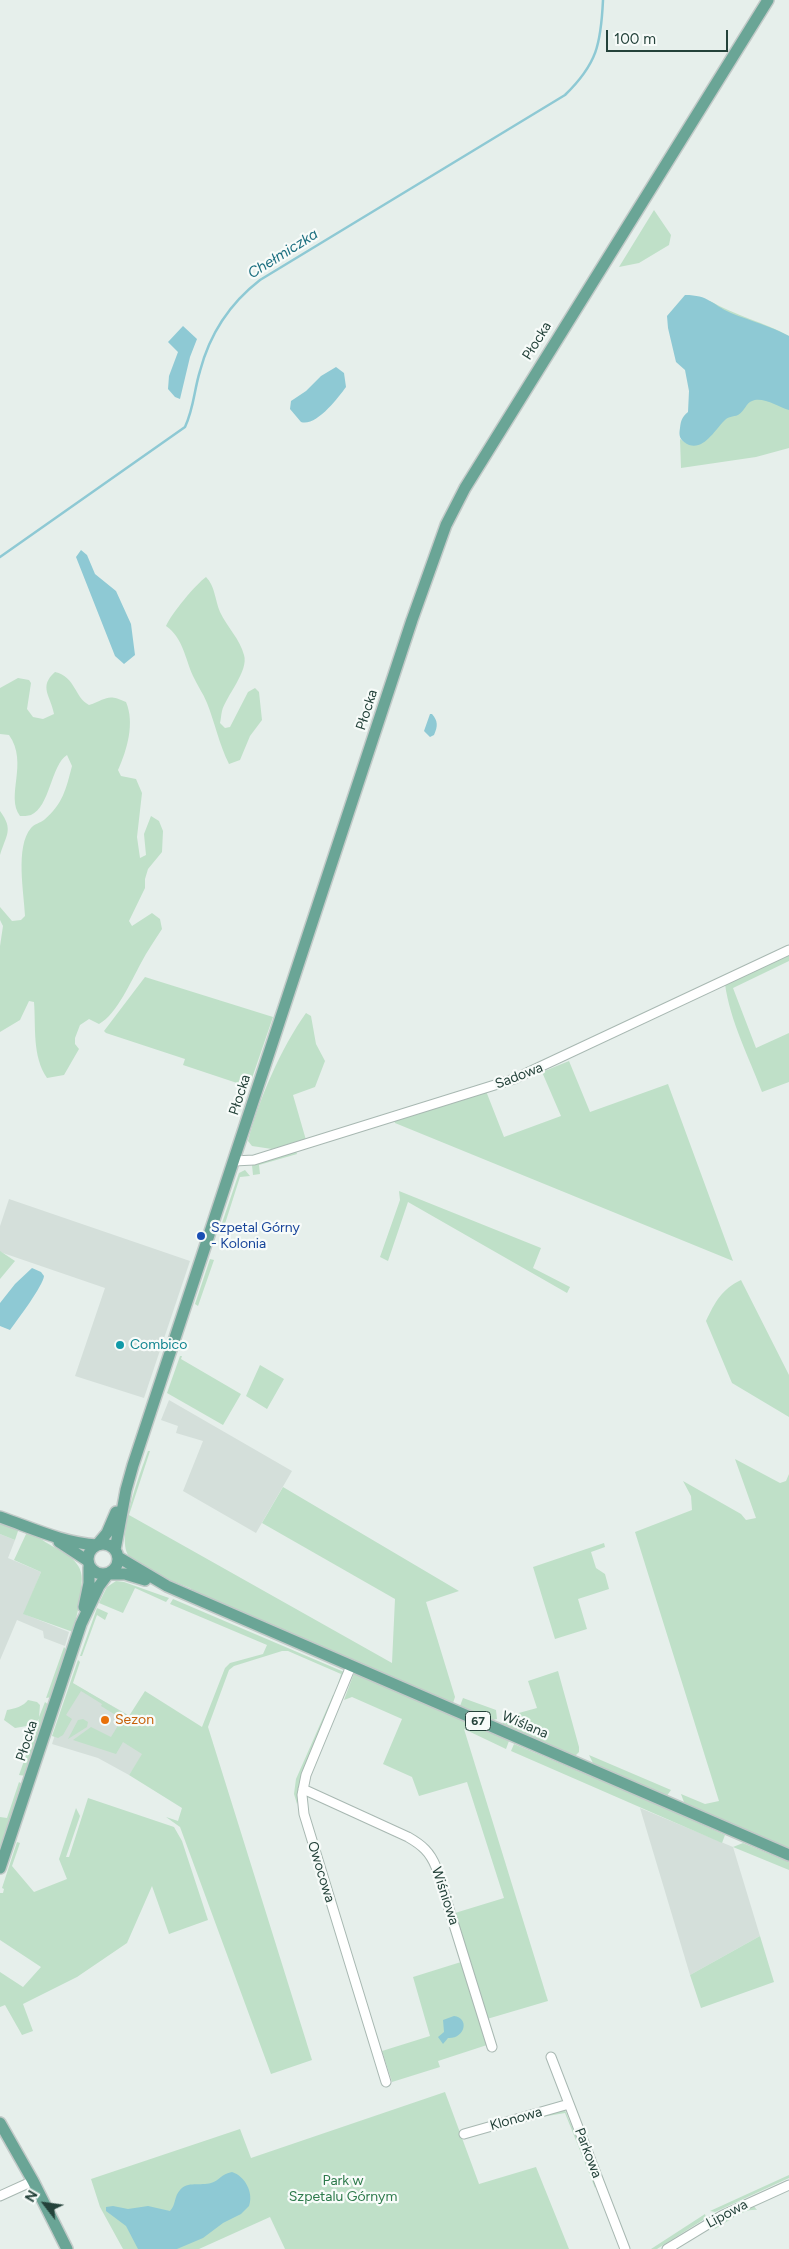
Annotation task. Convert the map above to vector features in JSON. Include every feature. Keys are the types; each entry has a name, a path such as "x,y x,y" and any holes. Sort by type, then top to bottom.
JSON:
{"main road":[{"name":"Płocka","path":"97,1545 107,1533 126,1490 412,620 446,525 466,488 554,344 768,0"},
{"name":"Płocka","path":"116,1553 126,1490"},
{"name":"67","path":"0,1517 82,1544 107,1545 116,1553"},
{"name":"67","path":"45,1533 89,1564 97,1574 108,1574"},
{"path":"89,1564 90,1552 97,1545"},
{"path":"108,1574 116,1567 116,1553"},
{"name":"Wiślana","path":"116,1553 167,1586"},
{"name":"Płocka","path":"81,1624 89,1583 89,1564"},
{"name":"Płocka","path":"0,1868 81,1624 99,1586 108,1574"},
{"name":"Wiślana","path":"108,1574 125,1574 167,1586 789,1855"},
{"path":"0,2123 33,2181 67,2249"}],"street":[{"name":"Sadowa","path":"234,1161 254,1160 514,1079 789,950"},
{"name":"Owocowa","path":"352,1666 310,1765 302,1789 304,1814 386,2082"},
{"name":"Wiśniowa","path":"302,1789 408,1837 430,1853 492,2047"},
{"name":"Parkowa","path":"551,2057 626,2249"},
{"name":"Klonowa","path":"464,2134 569,2104"},
{"path":"0,2196 33,2181"},
{"name":"Lipowa","path":"667,2249 723,2215 789,2185"}],"shaded area":[{"path":"9,1199 190,1261 144,1398 75,1376 105,1288 0,1252 0,1226"},
{"path":"169,1400 292,1471 256,1533 183,1491 203,1441 176,1433 178,1426 161,1420"},
{"path":"0,1534 15,1540 8,1558 41,1572 24,1614 69,1632 65,1646 44,1638 43,1631 17,1620 0,1660"},
{"path":"72,1683 130,1716 143,1754 129,1775 98,1758 52,1744"},
{"path":"640,1808 733,1847 760,1936 690,1975"}],"green space":[{"path":"654,210 671,235 669,245 639,263 619,267"},
{"path":"710,301 789,336 789,448 756,457 681,468 680,439 686,443"},
{"path":"206,577 213,589 220,612 242,649 245,661 240,676 224,705 220,723 225,728 230,727 248,692 255,688 259,692 262,720 250,736 240,760 229,764 207,703 193,676 180,642 166,626 184,600"},
{"path":"55,672 67,678 80,697 89,705 111,697 126,702 130,719 129,736 118,770 121,776 136,779 142,793 137,837 140,858 146,855 144,834 151,816 159,821 163,831 162,852 148,869 145,888 129,921 132,926 152,913 160,919 162,929 112,1013 99,1024 89,1019 80,1025 75,1038 75,1044 79,1049 64,1075 47,1078 42,1069 37,1051 34,1002 29,1001 20,1020 0,1032 0,946 3,926 0,920 0,907 12,921 21,920 25,916 22,858 26,836 32,827 44,820 60,802 66,789 72,766 67,755 57,767 47,795 37,811 31,815 20,816 16,808 15,799 17,757 15,746 9,735 0,734 0,688 18,678 29,680 31,683 27,709 33,717 43,719 54,714 46,687 50,677"},
{"path":"0,811 8,828 0,855"},
{"path":"789,954 789,961 733,988 756,1048 789,1033 789,1082 762,1092 735,1025 725,984"},
{"path":"145,977 273,1017 249,1087 183,1065 185,1059 104,1031"},
{"path":"306,1013 311,1016 316,1044 325,1061 315,1087 293,1095 306,1140 272,1149 252,1146 248,1141 258,1108 288,1042"},
{"path":"569,1061 590,1112 668,1084 733,1261 395,1123 394,1120 486,1091 504,1137 561,1116 542,1072"},
{"path":"296,1151 297,1154 259,1165 260,1174 253,1175 252,1165"},
{"path":"245,1170 250,1176 240,1177 223,1230 221,1226 239,1173"},
{"path":"399,1191 541,1248 533,1268 570,1287 567,1293 408,1202 388,1261 380,1257 400,1200"},
{"path":"0,1251 15,1261 0,1279"},
{"path":"210,1259 214,1260 198,1306 195,1304"},
{"path":"741,1280 789,1375 789,1417 732,1383 706,1321 724,1292"},
{"path":"180,1356 182,1356 181,1359 241,1394 223,1425 167,1393"},
{"path":"260,1365 284,1379 267,1409 246,1396"},
{"path":"148,1451 150,1451 129,1515 392,1663 395,1599 262,1523 283,1487 459,1591 426,1602 455,1697 453,1703 451,1704 198,1594 190,1588 158,1575 136,1562 130,1557 126,1549 125,1536 130,1505"},
{"path":"735,1459 780,1483 786,1481 789,1474 789,1849 685,1805 681,1794 705,1804 719,1801 635,1532 692,1510 691,1496 683,1481 741,1514 746,1520 756,1518"},
{"path":"0,1521 19,1528 15,1540 0,1534"},
{"path":"27,1532 64,1553 79,1566 82,1579 81,1587 83,1588 73,1632 23,1614 41,1572 14,1560"},
{"path":"604,1543 605,1547 591,1552 596,1568 605,1574 609,1589 578,1599 587,1629 555,1639 533,1567"},
{"path":"116,1581 169,1598 166,1602 135,1588 123,1613 99,1603 107,1587"},
{"path":"173,1599 344,1672 342,1682 338,1684 341,1674 288,1651 282,1651 234,1666 229,1670 208,1727 312,2060 271,2074 180,1827 166,1817 178,1821 182,1808 129,1775 142,1754 123,1742 116,1754 73,1740 91,1727 111,1737 122,1719 81,1691 66,1715 72,1719 63,1735 58,1738 52,1736 78,1660 80,1662 73,1683 129,1716 145,1691 202,1727 225,1668 230,1663 263,1654 267,1645 170,1604"},
{"path":"97,1608 108,1613 105,1620 97,1615 82,1656 80,1656"},
{"path":"64,1647 67,1651 52,1697 46,1698"},
{"path":"558,1671 579,1747 579,1752 574,1757 502,1726 504,1717 537,1708 528,1681"},
{"path":"354,1673 509,1741 506,1749 464,1729 548,2001 487,2019 455,1913 504,1898 467,1782 419,1796 412,1777 383,1764 402,1719 352,1697 344,1700"},
{"path":"333,1695 336,1696 300,1788 297,1804 294,1794 296,1779"},
{"path":"463,1698 496,1710 497,1719 493,1720 460,1706"},
{"path":"28,1700 37,1702 40,1705 39,1717 45,1702 49,1705 26,1776 19,1775 39,1719 30,1728 27,1726 15,1728 4,1720 7,1710 21,1706"},
{"path":"83,1719 88,1722 87,1727 68,1739 78,1720"},
{"path":"514,1744 725,1835 722,1843 511,1751"},
{"path":"589,1755 671,1790 666,1797 594,1765"},
{"path":"19,1782 22,1784 0,1856 0,1817 7,1818"},
{"path":"88,1798 174,1827 182,1841 208,1920 169,1934 152,1886 127,1943 77,1977 23,2004 33,2031 22,2035 5,2005 0,2007 0,1972 23,1987 41,1967 0,1940 0,1893 3,1893 4,1889 2,1888 17,1842 20,1843 12,1866 34,1892 67,1879 59,1859 76,1808 80,1816 66,1857 69,1857"},
{"path":"743,1843 789,1862 789,1870 733,1847"},
{"path":"760,1936 774,1982 701,2008 690,1975"},
{"path":"461,1962 487,2045 438,2061 440,2067 392,2082 382,2051 430,2036 413,1977"},
{"name":"Park w Szpetalu Górnym","path":"445,2092 479,2184 536,2167 569,2249 285,2249 270,2217 199,2249 123,2249 100,2207 91,2179 240,2129 251,2158"},
{"path":"565,2110 596,2185 595,2188 565,2113 536,2118"},
{"path":"789,2175 789,2178 715,2212 710,2211"},
{"path":"753,2205 757,2210 746,2211 715,2229 714,2224"},
{"path":"705,2214 706,2218 657,2249 651,2249"}],"water":[{"path":"685,295 705,298 731,313 768,326 789,336 789,410 765,401 756,400 750,402 738,415 726,419 701,444 696,446 690,445 682,440 680,436 681,423 684,415 688,412 689,391 685,370 676,362 667,316"},
{"path":"183,326 197,339 190,357 180,399 175,397 168,389 169,376 178,352 168,342"},
{"path":"336,367 344,373 346,387 320,416 307,422 301,422 290,409 291,401 306,391 321,376"},
{"path":"81,550 87,555 95,574 116,591 131,624 135,655 124,664 115,656 76,557"},
{"path":"430,714 432,714 437,724 434,735 430,737 424,731"},
{"path":"32,1268 41,1272 44,1276 43,1281 30,1303 10,1330 0,1326 0,1303 15,1284"},
{"path":"454,2016 462,2020 464,2024 462,2032 448,2038 443,2044 438,2037 444,2032 443,2020"},
{"path":"232,2172 241,2177 247,2186 250,2196 249,2206 241,2214 223,2223 203,2238 177,2249 138,2249 126,2226 106,2211 106,2207 113,2206 128,2209 148,2206 170,2211 178,2192 183,2187 211,2183"}],"waterway":[{"name":"Chełmiczka","path":"0,557 185,427 204,357 215,332 230,309 260,280 565,95 576,84 591,63 599,41 603,0"}],"place":[{"name":"Szpetal Górny - Kolonia","path":"201,1236"},
{"name":"Combico","path":"120,1345"},
{"name":"Sezon","path":"105,1720"}]}
